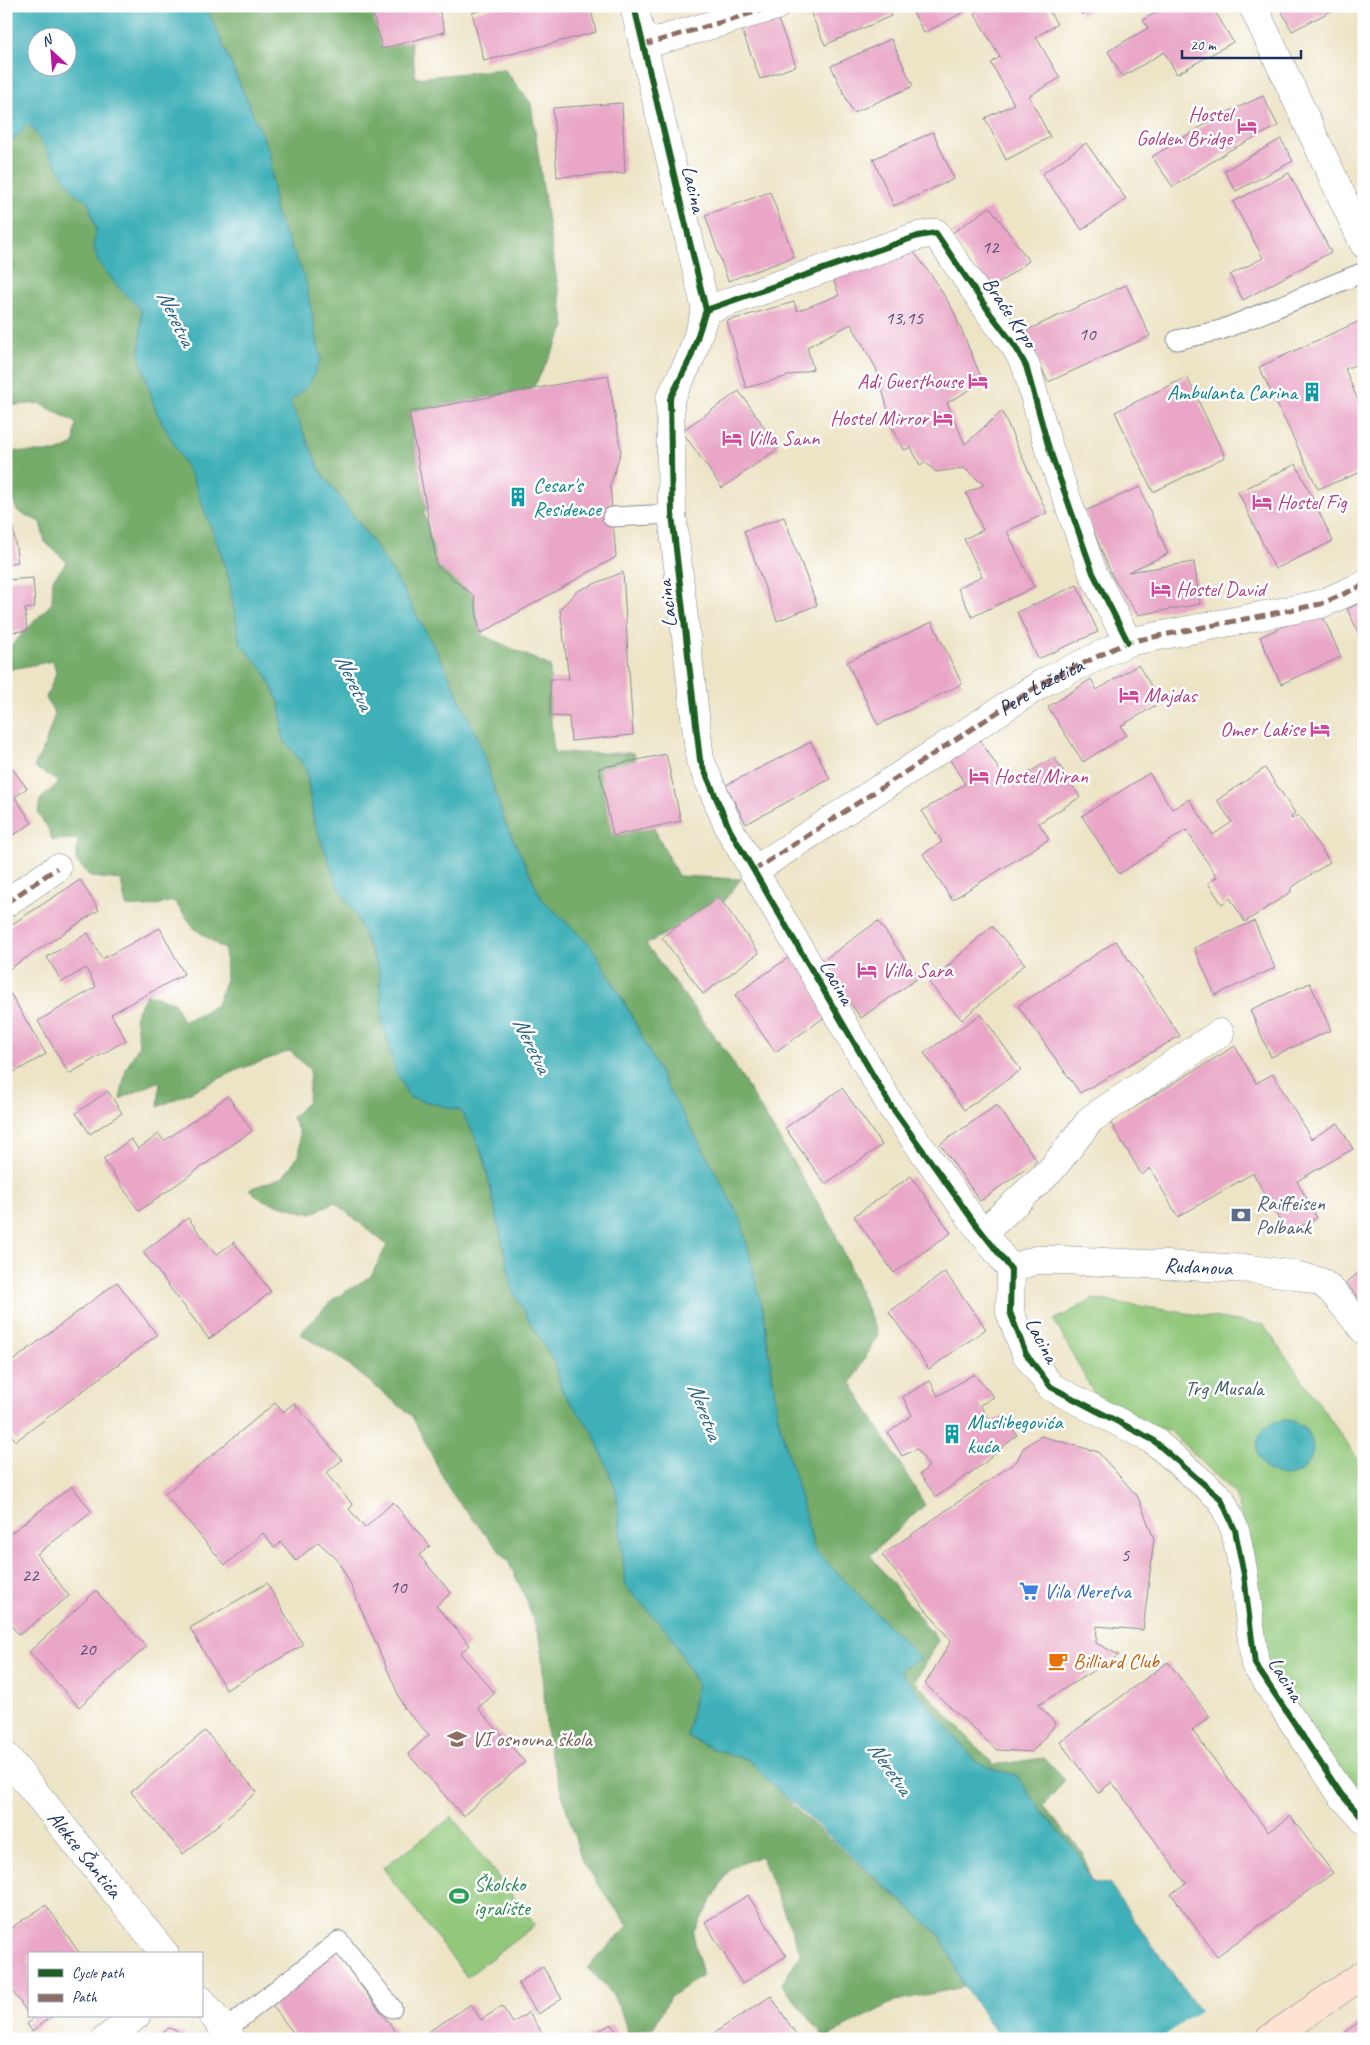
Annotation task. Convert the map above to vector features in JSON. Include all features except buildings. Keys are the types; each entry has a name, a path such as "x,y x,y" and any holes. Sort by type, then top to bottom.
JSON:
{"street":[{"name":"Lacina","path":"634,6 706,310 691,357 670,399 672,514 700,760 730,830 891,1106 1011,1269 1010,1312 1026,1354 1051,1387 1153,1440 1221,1499 1235,1530 1244,1575 1255,1664 1341,1794 1364,1820"},
{"path":"643,45 776,6"},
{"path":"1253,6 1364,244"},
{"name":"Braće Krpo","path":"706,310 918,236 936,233 990,313 1015,346 1026,366 1048,445 1093,573 1128,642"},
{"name":"Pere Lažetića","path":"754,871 1044,682 1128,642 1321,604 1364,585"},
{"path":"6,904 57,868"},
{"path":"983,1233 1052,1170 1091,1119 1220,1033"},
{"name":"Rudanova","path":"1011,1269 1036,1260 1062,1260 1251,1269 1296,1275 1320,1282 1332,1290 1364,1330"},
{"name":"Alekse Šantića","path":"6,1756 162,1952"},
{"path":"1269,2039 1364,1974"},
{"path":"202,2001 229,2034"},
{"path":"106,2039 133,2018"}],"lane":[{"path":"1177,340 1221,330 1364,272"},
{"path":"612,518 672,514"},
{"path":"229,2034 339,1942 392,2008"}],"green space":[{"path":"206,6 452,6 407,17 416,78 504,69 531,103 553,258 565,327 531,389 409,412 427,507 424,512 437,566 474,596 480,634 550,666 550,711 554,753 634,753 644,808 678,876 741,879 722,903 646,944 727,1053 833,1228 878,1335 851,1383 925,1505 870,1555 938,1641 915,1681 994,1765 1044,1758 1065,1780 1043,1806 1083,1853 1091,1882 1079,1854 1042,1811 1016,1775 995,1770 976,1762 899,1670 921,1659 815,1550 778,1417 764,1315 741,1220 665,1084 628,1009 592,947 542,899 504,820 478,738 444,665 397,579 321,472 290,402 309,385 305,279 275,211 270,153"},
{"path":"29,123 42,140 55,164 88,201 96,229 94,246 121,290 142,310 140,357 156,411 193,479 221,554 229,579 240,643 264,671 280,704 283,738 306,769 314,821 338,886 356,915 379,971 383,1023 409,1097 461,1111 472,1130 484,1158 513,1291 555,1362 562,1391 593,1432 616,1490 626,1587 670,1634 697,1684 687,1736 713,1749 749,1760 797,1810 942,1937 964,1987 895,2001 825,2038 782,1984 801,1953 761,1856 730,1868 693,1933 702,1975 670,1997 654,2027 628,2033 614,1997 587,1968 628,1926 582,1862 547,1742 541,1644 527,1601 508,1561 451,1493 412,1416 340,1358 300,1334 332,1300 371,1276 387,1245 334,1202 311,1214 262,1200 249,1189 283,1177 300,1153 299,1132 292,1118 308,1101 310,1070 290,1051 240,1069 158,1107 160,1081 120,1099 126,1069 139,1045 135,1015 147,994 174,1002 183,1022 217,1005 226,979 225,950 195,929 174,901 146,907 126,906 121,880 91,877 76,861 78,839 52,840 48,828 38,814 40,800 59,782 34,767 44,747 55,714 46,698 56,673 53,661 6,670 6,651 52,603 53,579 67,562 45,542 40,522 17,511 8,481 6,449 23,452 57,452 74,444 76,423 39,403 6,406 6,147"},
{"name":"Trg Musala","path":"1094,1299 1264,1325 1364,1468 1364,1784 1350,1786 1275,1677 1260,1643 1256,1567 1235,1494 1170,1431 1104,1412 1054,1320"},
{"name":"Školsko igralište","path":"452,1817 535,1925 467,1977 383,1868"}],"water":[{"name":"Neretva","path":"6,6 206,6 270,153 275,211 305,278 321,359 309,385 290,402 321,472 397,579 444,665 478,738 504,820 542,899 592,947 628,1009 665,1083 741,1220 764,1315 778,1417 815,1550 921,1659 899,1670 976,1762 995,1770 1016,1775 1042,1811 1079,1854 1091,1882 1109,1884 1195,2005 1226,2039 1001,2039 964,1987 942,1937 777,1789 749,1760 713,1749 687,1736 697,1684 670,1634 626,1587 616,1490 593,1432 562,1391 555,1362 513,1291 484,1158 472,1130 461,1111 409,1097 395,1069 383,1023 379,971 356,915 338,886 314,821 306,769 283,738 280,704 264,671 240,643 229,579 221,554 193,479 156,411 140,357 141,310 121,290 98,262 94,246 96,229 88,201 76,195 29,123 6,147"},
{"path":"1279,1420 1291,1420 1301,1424 1309,1432 1313,1448 1309,1464 1301,1472 1291,1476 1279,1476 1269,1472 1261,1464 1257,1454 1257,1442 1261,1432 1269,1424"}],"pier":[{"path":"1202,2009 1228,2039 1160,2039"}],"marked path":[{"path":"643,45 776,6"},
{"path":"753,871 1044,682 1128,642 1321,604 1364,585"},
{"path":"6,903 57,868"}],"cycle path":[{"path":"634,6 706,310 691,357 670,399 672,514 700,760 730,830 891,1106 974,1222 1011,1269 1010,1312 1026,1354 1051,1387 1153,1440 1221,1499 1235,1530 1244,1575 1255,1664 1341,1794 1364,1820"},
{"path":"706,310 918,236 936,233 990,313 1015,346 1026,366 1048,445 1093,573 1128,642"}],"place":[{"name":"Hostel Golden Bridge","path":"1247,126"},
{"name":"Adi Guesthouse","path":"978,381"},
{"name":"Ambulanta Carina","path":"1312,392"},
{"name":"Hostel Mirror","path":"943,418"},
{"name":"Villa Sann","path":"732,438"},
{"name":"Cesar's Residence","path":"518,497"},
{"name":"Hostel Fig","path":"1262,502"},
{"name":"Hostel David","path":"1161,589"},
{"name":"Majdas","path":"1129,695"},
{"name":"Omer Lakise","path":"1320,729"},
{"name":"Hostel Miran","path":"979,776"},
{"name":"Villa Sara","path":"867,970"},
{"name":"Raiffeisen Polbank","path":"1241,1215"},
{"name":"Muslibegovića kuća","path":"952,1434"},
{"name":"Vila Neretva","path":"1029,1591"},
{"name":"Billiard Club","path":"1058,1661"},
{"name":"VI osnovna škola","path":"457,1739"},
{"name":"Školsko igralište","path":"459,1896"}]}
